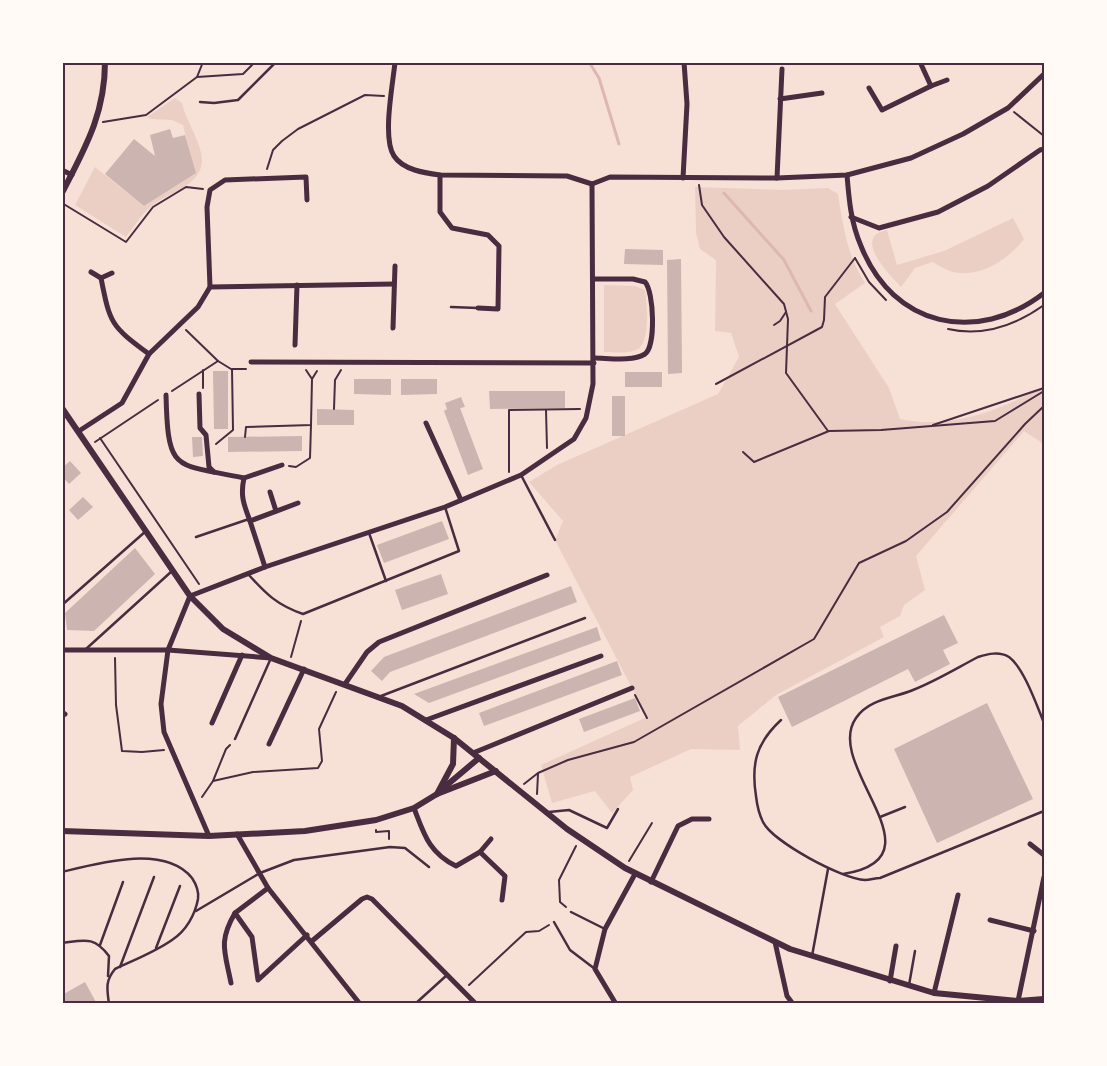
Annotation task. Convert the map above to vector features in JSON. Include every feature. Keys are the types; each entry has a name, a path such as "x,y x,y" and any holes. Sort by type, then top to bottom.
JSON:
{"street":[{"path":"62,193 96,123 101,105 105,62"},
{"path":"395,62 390,143 394,156 407,166 426,174 567,176 592,184 610,177 777,178 847,175 911,158 963,134 1008,108 1044,74"},
{"path":"683,178 687,104 684,62"},
{"path":"920,62 931,86"},
{"path":"777,178 782,68"},
{"path":"870,88 882,110 947,80"},
{"path":"780,99 822,93"},
{"path":"851,217 879,228 938,212 988,186 1044,149"},
{"path":"62,170 72,175"},
{"path":"440,175 440,212 452,228 488,234 499,246 498,309 478,308"},
{"path":"847,175 851,217 861,247 882,284 900,302 926,316 975,323 1000,318 1022,310 1044,293"},
{"path":"79,431 122,403 149,354 181,326 198,307 210,287 207,207 210,190 225,180 306,177 307,200"},
{"path":"208,836 164,732 161,704 168,650 190,596 265,567 445,507 521,475 574,439 586,418 593,384 592,184"},
{"path":"393,328 395,266"},
{"path":"91,272 101,278 108,313 115,327 149,354"},
{"path":"101,278 112,273"},
{"path":"251,362 594,360 635,357 644,354 649,350 652,339 651,294 645,282 593,279"},
{"path":"210,287 394,284"},
{"path":"295,345 297,285"},
{"path":"199,394 200,428 206,435 209,467 214,473"},
{"path":"166,395 168,442 172,452 181,463 196,470 244,478 282,465"},
{"path":"64,411 147,530 190,596 223,629 271,658 381,696 426,720 454,738 518,788 545,812 625,868 775,942 812,957 934,993 1018,1000 1044,999"},
{"path":"426,423 461,500"},
{"path":"244,478 241,491 242,502 250,520 265,567"},
{"path":"270,492 276,511"},
{"path":"250,520 298,503"},
{"path":"342,683 367,652 379,642 547,576"},
{"path":"62,650 168,650 271,658"},
{"path":"212,723 242,656"},
{"path":"426,720 601,656"},
{"path":"268,744 304,669"},
{"path":"473,753 632,688"},
{"path":"437,794 453,764 454,738"},
{"path":"62,832 208,836 305,831 376,820 414,808 437,794 479,758"},
{"path":"437,794 496,771"},
{"path":"414,808 428,842 442,859 456,866 480,852 491,839"},
{"path":"651,882 678,826 692,819 710,819"},
{"path":"237,834 268,888 312,941 360,1004"},
{"path":"1030,844 1044,855"},
{"path":"480,852 505,876 502,900"},
{"path":"616,1004 595,969 605,928 635,874"},
{"path":"1018,1000 1044,877"},
{"path":"231,983 223,941 226,929 235,913 268,888"},
{"path":"934,993 958,895"},
{"path":"312,941 362,899 367,897 372,899 476,1004"},
{"path":"235,913 252,936 258,980 307,935"},
{"path":"990,920 1034,930"},
{"path":"775,942 788,996 793,1004"},
{"path":"890,981 896,946"}],"lane":[{"path":"200,102 214,103 238,100 276,62"},
{"path":"451,307 478,308"},
{"path":"521,475 555,540"},
{"path":"248,573 270,598 288,609 303,614 459,551 445,507"},
{"path":"196,537 250,520"},
{"path":"62,604 147,530"},
{"path":"368,533 386,581"},
{"path":"86,649 173,571"},
{"path":"381,696 585,618"},
{"path":"843,874 862,871 874,864 882,855 885,841 884,827 850,750 850,735 855,719 866,708 890,697 913,690 989,653 1009,657 1021,672 1044,723"},
{"path":"235,739 271,658"},
{"path":"781,720 770,730 755,759 753,774 758,809 770,833 828,869 864,880 880,878 1044,811"},
{"path":"880,817 905,807"},
{"path":"545,812 569,810 607,828 618,809"},
{"path":"196,911 260,873 294,860 390,847 404,848 428,866"},
{"path":"62,872 111,860 157,860 174,864 186,872 196,883 199,896 196,911 173,940 120,967 108,977"},
{"path":"812,957 828,869"},
{"path":"120,967 154,877"},
{"path":"100,945 123,882"},
{"path":"155,949 180,886"},
{"path":"571,912 605,928"},
{"path":"554,922 570,950 595,969"},
{"path":"62,943 84,940 94,941 109,956 106,988 109,1004"},
{"path":"909,986 915,951"},
{"path":"414,1004 448,975"}],"path":[{"path":"96,123 146,115 197,77 203,62"},
{"path":"197,77 243,74 255,62"},
{"path":"267,177 267,165 273,150 282,140 298,129 365,95 392,97"},
{"path":"1008,108 1044,136"},
{"path":"697,178 702,205 724,237 771,286 784,304 788,319 786,373 828,431"},
{"path":"62,202 126,242 153,206 186,187 210,190"},
{"path":"716,384 787,344 822,327 825,297 861,247"},
{"path":"774,325 784,317 786,311"},
{"path":"181,326 218,361 232,369 250,368 251,362"},
{"path":"88,446 202,369 218,361"},
{"path":"199,394 203,389 202,369"},
{"path":"207,451 233,430 232,369"},
{"path":"306,370 312,379"},
{"path":"282,465 296,467 310,458 312,379 317,370"},
{"path":"334,409 335,380 340,370"},
{"path":"929,426 1044,390"},
{"path":"743,452 754,462 828,431 995,421 1044,390"},
{"path":"518,788 538,773 568,760 634,742 814,639 859,563 906,541 947,512 1025,424 1044,406"},
{"path":"509,480 509,410 588,409"},
{"path":"546,410 547,459"},
{"path":"245,437 246,427 311,425"},
{"path":"100,438 204,590"},
{"path":"289,664 303,614"},
{"path":"115,656 116,705 122,751 142,752 171,749"},
{"path":"213,781 253,772 318,768 322,761 320,729 342,683"},
{"path":"632,688 647,718"},
{"path":"196,806 213,781 226,749 235,739"},
{"path":"536,804 538,773"},
{"path":"376,820 376,832 389,832 390,847"},
{"path":"625,868 652,823"},
{"path":"571,912 560,902 560,880 580,838"},
{"path":"463,990 526,932 540,931 554,922"}],"shaded area":[{"path":"175,98 182,103 197,139 202,161 200,170 188,184 147,210 126,237 75,205 95,167 144,206 195,173 183,125 172,120 151,119 147,117"},
{"path":"695,187 783,190 828,188 838,194 850,251 865,283 835,304 889,388 900,419 938,422 975,416 1010,403 1044,386 1044,440 1042,443 1024,431 916,556 925,590 904,605 900,616 880,627 884,637 776,695 738,726 740,750 691,749 630,777 633,790 612,813 595,791 552,803 541,765 647,717 555,540 563,521 529,482 557,465 718,394 739,357 731,333 715,331 716,260 700,249 696,232"},
{"path":"1013,218 1024,239 1001,261 971,273 950,271 933,262 915,268 901,287 882,266 873,248 872,240 877,234 887,230 897,265 944,251"},
{"path":"604,285 635,286 645,290 646,332 641,347 636,350 604,352"}],"building":[{"path":"170,129 173,138 185,135 196,173 144,206 105,174 134,139 155,156 150,135"},
{"path":"625,249 663,250 663,265 624,264"},
{"path":"681,259 682,373 668,374 667,260"},
{"path":"213,371 228,371 228,429 214,429"},
{"path":"625,372 662,372 662,387 625,387"},
{"path":"354,379 391,379 391,395 354,394"},
{"path":"401,379 437,379 437,394 401,395"},
{"path":"489,391 565,391 565,408 490,409"},
{"path":"612,396 625,396 625,436 612,436"},
{"path":"461,397 465,407 460,408 483,469 468,475 444,411 447,409 445,403"},
{"path":"317,409 354,410 354,425 317,425"},
{"path":"302,436 302,451 228,452 228,437"},
{"path":"192,437 202,437 203,456 193,457"},
{"path":"70,461 81,473 69,484 62,476 62,468"},
{"path":"83,497 93,507 78,520 69,510"},
{"path":"442,521 449,539 384,563 377,545"},
{"path":"135,548 155,574 94,631 67,630 65,613"},
{"path":"441,574 448,594 402,610 395,590"},
{"path":"571,586 577,602 390,672 382,681 371,671 384,657"},
{"path":"944,615 958,643 943,650 950,664 915,682 908,669 792,727 778,697"},
{"path":"597,627 601,640 429,703 414,694"},
{"path":"617,661 622,675 484,726 479,713"},
{"path":"635,698 640,711 584,732 579,719"},
{"path":"987,703 1033,799 937,843 894,749"},
{"path":"85,982 97,1004 62,1004 62,995"}],"waterway":[{"path":"589,62 599,78 619,144"},
{"path":"724,193 784,260 811,311"}]}
